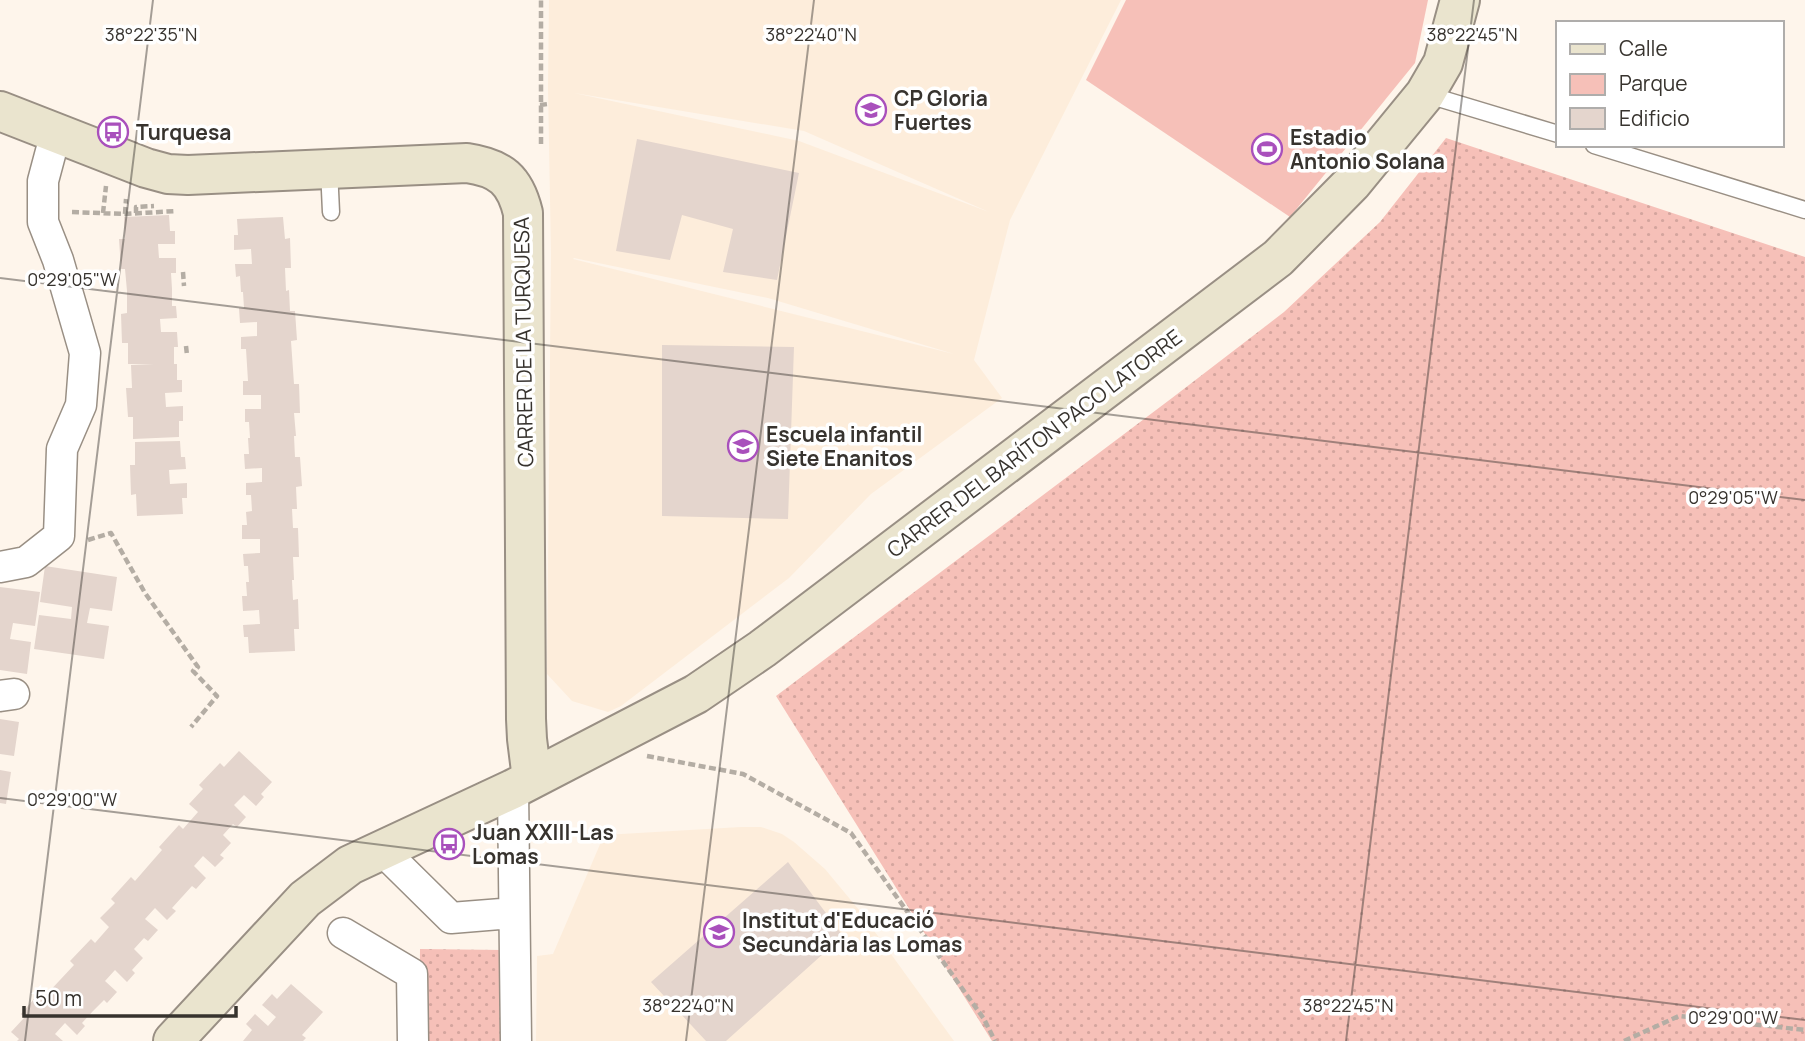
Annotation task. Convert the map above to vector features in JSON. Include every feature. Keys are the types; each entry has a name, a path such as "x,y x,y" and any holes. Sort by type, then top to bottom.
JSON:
{"street":[{"name":"CARRER DEL BARÍTON PACO LATORRE","path":"173,1041 305,899 350,865 522,784 696,694 762,649 1279,258 1352,183 1425,93 1443,64 1460,0"},
{"name":"CARRER DE LA TURQUESA","path":"0,111 146,168 168,174 467,163 496,171 510,183 519,196 523,213 526,729 522,784"},
{"path":"0,567 26,562 59,536 62,449 81,405 85,353 58,260 43,222 43,181 58,134"},
{"path":"516,1041 513,913 522,784"},
{"path":"382,850 451,918 513,913"},
{"path":"343,933 412,974 414,1041"}],"lane":[{"path":"1425,93 1556,133"},
{"path":"1600,147 1805,210"},
{"path":"329,169 331,212"}],"path":[{"path":"541,0 541,144"},
{"path":"540,105 548,104"},
{"path":"103,214 106,185"},
{"path":"125,214 126,199"},
{"path":"63,211 103,214 176,211"},
{"path":"183,272 184,286"},
{"path":"186,346 187,355"},
{"path":"89,540 111,533 145,593 198,667 193,671 216,696 191,727"},
{"path":"636,754 743,774 851,834 984,1019 995,1041"},
{"path":"1624,1041 1679,1016 1805,1030"}],"shaded area":[{"path":"549,0 1121,0 1010,220 974,360 1002,398 871,494 789,578 621,706 608,712 572,701 547,674 551,254","holes":["574,93 804,131 989,212 799,141","573,259 768,298 954,354"]},
{"name":"Institut d'Educació Secundària las Lomas","path":"761,827 782,834 825,869 859,910 954,1041 536,1041 537,956 553,954 604,835"}],"green space":[{"name":"Estadio Antonio Solana","path":"1126,0 1428,0 1415,63 1290,217 1086,80"},
{"path":"1446,138 1805,257 1805,1041 992,1041 776,696 1284,312 1380,222"},
{"path":"420,949 503,950 505,1041 419,1041"}],"building":[{"path":"637,139 799,173 777,280 723,272 733,229 682,215 670,260 616,251"},
{"path":"169,215 170,231 175,231 175,244 158,244 159,258 176,258 176,273 171,273 172,306 176,306 177,318 160,319 161,332 177,332 178,347 174,347 174,364 177,364 177,380 182,380 182,392 165,393 166,407 183,406 183,421 179,421 179,437 133,439 133,417 128,417 126,388 132,388 131,365 154,364 128,364 128,343 122,343 121,314 127,313 127,291 125,269 121,269 119,239 125,239 124,217"},
{"path":"283,217 285,239 290,238 291,268 285,268 286,291 289,290 290,311 295,311 297,340 291,341 294,384 299,384 300,413 294,413 294,436 295,457 300,457 302,486 296,487 297,509 292,509 293,528 298,528 299,557 293,557 292,580 293,600 298,599 299,629 294,629 295,651 249,653 248,637 244,637 243,625 260,624 259,610 243,611 242,596 247,596 246,582 249,582 248,566 244,566 243,554 260,553 260,539 242,539 242,525 247,525 246,512 252,511 251,495 246,495 246,483 262,482 262,468 245,469 244,454 249,454 250,438 249,422 245,422 245,409 261,409 261,395 243,395 243,381 248,381 246,349 241,349 241,337 257,336 257,322 240,323 239,308 244,308 243,292 240,276 236,277 235,264 252,264 251,249 234,250 234,235 238,235 237,219"},
{"path":"662,345 794,347 788,519 662,516"},
{"path":"180,441 181,457 185,457 186,469 169,470 170,484 187,483 187,498 182,498 183,514 137,516 136,494 131,495 130,465 135,465 135,442"},
{"path":"45,566 117,577 112,611 90,608 87,623 109,626 104,659 34,649 39,615 71,619 72,607 40,602"},
{"path":"0,587 40,592 35,626 13,623 10,639 31,642 27,674 0,670"},
{"path":"0,719 19,722 14,756 0,754"},
{"path":"239,751 272,782 261,794 264,797 256,806 244,795 234,805 246,817 237,827 233,824 223,835 231,843 220,855 224,858 215,867 203,856 194,866 206,878 196,889 192,886 172,908 176,911 167,920 155,908 145,919 158,930 148,941 144,938 134,949 143,958 132,970 135,973 127,982 115,970 105,981 117,992 107,1003 104,1000 93,1011 82,1023 85,1026 77,1035 65,1023 55,1034 63,1041 17,1041 19,1039 11,1032 24,1018 21,1014 40,992 45,996 74,965 70,961 91,939 95,943 109,927 100,918 115,903 111,899 131,877 135,881 162,850 159,847 179,825 183,829 198,812 189,804 203,789 199,785 220,763 224,767"},
{"path":"0,770 11,772 6,804 0,803"},
{"path":"788,862 843,936 726,1041 706,1041 651,982"},
{"path":"291,984 323,1012 302,1035 306,1038 303,1041 243,1041 252,1030 246,1024 255,1014 268,1026 276,1017 262,1005 272,994 277,999"}],"place":[{"name":"CP Gloria Fuertes","path":"871,110"},
{"name":"Turquesa","path":"113,132"},
{"name":"Estadio Antonio Solana","path":"1267,149"},
{"name":"Escuela infantil Siete Enanitos","path":"743,446"},
{"name":"Juan XXIII-Las Lomas","path":"449,844"},
{"name":"Institut d'Educació Secundària las Lomas","path":"719,932"}]}
